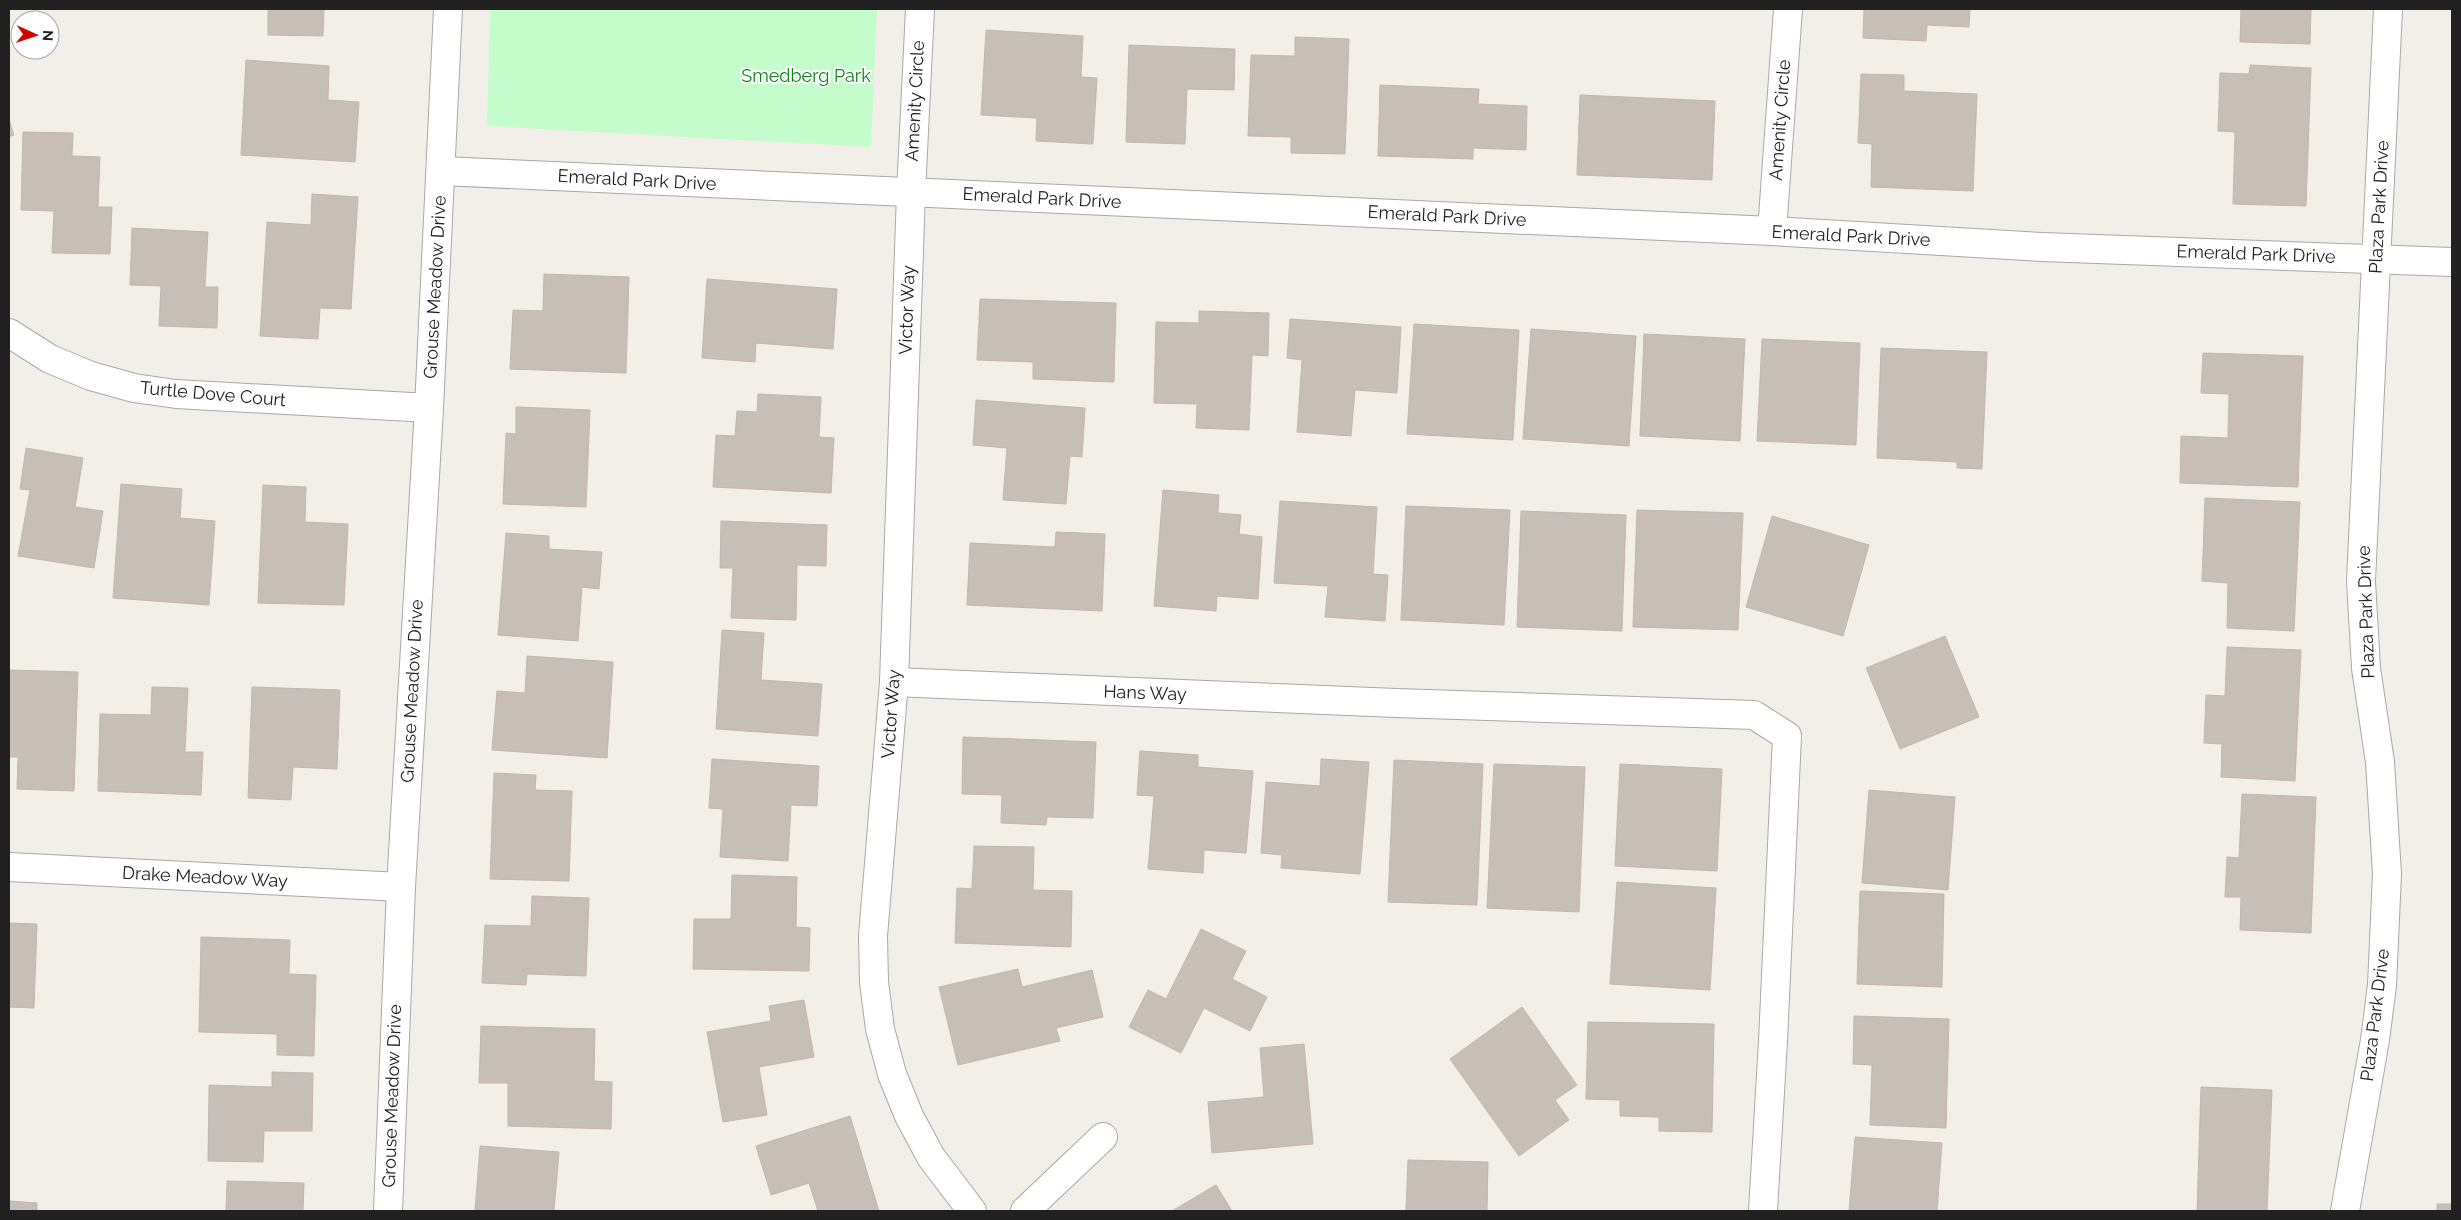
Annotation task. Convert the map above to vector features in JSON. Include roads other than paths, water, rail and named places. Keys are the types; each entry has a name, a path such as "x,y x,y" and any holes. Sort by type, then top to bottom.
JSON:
{"street":[{"name":"Grouse Meadow Drive","path":"388,1211 400,887 429,408 448,9"},
{"name":"Amenity Circle","path":"911,192 920,9"},
{"name":"Amenity Circle","path":"1772,231 1788,9"},
{"name":"Plaza Park Drive","path":"2345,1211 2375,1040 2381,994 2387,874 2380,762 2366,668 2361,581 2388,9"},
{"name":"Emerald Park Drive","path":"441,171 1772,231 2042,247 2452,262"},
{"name":"Victor Way","path":"911,192 894,682 873,936 874,982 880,1029 892,1074 909,1116 931,1157 972,1211"},
{"name":"Turtle Dove Court","path":"9,333 50,359 91,376 134,388 176,394 429,408"},
{"name":"Hans Way","path":"894,682 1396,704 1754,715 1787,736 1774,1040 1763,1211"},
{"name":"Drake Meadow Way","path":"9,867 400,887"},
{"path":"1024,1211 1103,1136"}],"park label":[{"name":"Smedberg Park","path":"806,76"}]}
